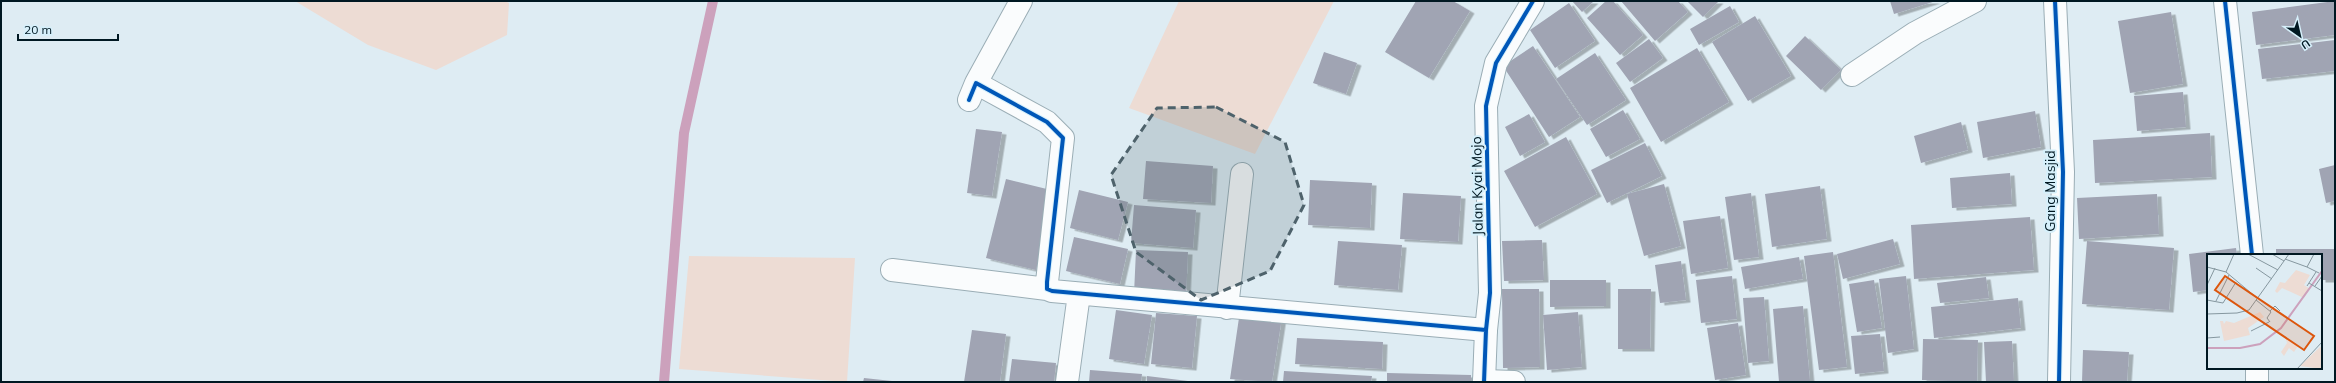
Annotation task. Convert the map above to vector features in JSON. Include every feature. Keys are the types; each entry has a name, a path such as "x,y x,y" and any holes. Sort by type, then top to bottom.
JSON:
{"street":[{"path":"1021,1 973,92 1047,122 1063,138 1047,289"},
{"name":"Jalan Kyai Mojo","path":"1484,381 1486,330 1490,293 1486,106 1496,63 1533,1"},
{"path":"1852,75 1916,34 1975,1"},
{"name":"Gang Masjid","path":"2055,1 2063,172 2059,382"},
{"path":"2225,1 2252,254"},
{"path":"1227,308 1242,174"},
{"path":"892,270 1079,294 1486,330"},
{"path":"1067,382 1079,294"},
{"path":"2257,369 2257,382"},
{"path":"1484,381 1514,382"}],"highlighted area":[{"path":"1216,107 1285,142 1304,205 1270,271 1201,300 1136,252 1111,175 1157,108"}],"shaded area":[{"path":"295,1 505,1 509,3 507,35 436,70 368,45"},
{"path":"1179,1 1334,1 1255,154 1129,108"},
{"path":"689,256 855,258 847,382 679,369"}],"building":[{"path":"1416,1 1453,1 1470,11 1429,78 1385,52"},
{"path":"1572,1 1594,1 1582,12"},
{"path":"1606,1 1613,1 1643,35 1620,55 1587,18"},
{"path":"1621,1 1678,1 1688,12 1655,41"},
{"path":"1687,1 1719,1 1703,17"},
{"path":"1890,1 1936,1 1894,14"},
{"path":"2335,1 2335,35 2256,45 2252,12"},
{"path":"1569,3 1595,41 1555,68 1530,30"},
{"path":"1730,6 1739,22 1699,45 1690,29"},
{"path":"2171,12 2183,84 2130,93 2118,21"},
{"path":"1755,16 1791,76 1748,101 1712,42"},
{"path":"1805,36 1841,70 1821,90 1786,56"},
{"path":"1649,39 1663,58 1630,82 1616,63"},
{"path":"2335,40 2335,71 2262,79 2258,49"},
{"path":"1533,46 1580,117 1549,137 1503,66"},
{"path":"1697,48 1729,102 1661,142 1630,88"},
{"path":"1324,52 1357,63 1346,94 1313,83"},
{"path":"1595,53 1626,100 1587,125 1556,79"},
{"path":"2183,92 2186,127 2137,131 2134,96"},
{"path":"1623,110 1640,139 1606,157 1590,129"},
{"path":"2035,111 2041,147 1983,158 1977,122"},
{"path":"1529,114 1545,142 1520,156 1505,127"},
{"path":"1961,122 1968,150 1921,163 1914,136"},
{"path":"976,129 1002,132 992,196 967,193"},
{"path":"2210,133 2212,177 2095,183 2093,140"},
{"path":"1566,137 1597,194 1535,227 1504,171"},
{"path":"1645,143 1662,176 1607,203 1591,170"},
{"path":"1146,161 1213,166 1211,203 1143,199"},
{"path":"2335,165 2335,201 2326,203 2319,169"},
{"path":"2010,173 2012,204 1952,208 1950,178"},
{"path":"1006,179 1055,191 1036,270 986,258"},
{"path":"1310,180 1372,183 1370,228 1308,225"},
{"path":"1664,184 1681,246 1644,256 1627,194"},
{"path":"1820,186 1827,239 1772,247 1765,194"},
{"path":"1079,190 1128,202 1118,240 1070,228"},
{"path":"1403,193 1461,196 1458,242 1400,239"},
{"path":"1751,193 1759,257 1734,260 1725,197"},
{"path":"2157,194 2159,234 2079,239 2077,198"},
{"path":"1134,205 1196,210 1193,248 1131,243"},
{"path":"1720,216 1728,268 1691,274 1683,221"},
{"path":"2030,217 2034,270 1914,279 1911,225"},
{"path":"1074,237 1128,249 1120,284 1066,271"},
{"path":"1893,239 1900,264 1843,279 1837,254"},
{"path":"1542,240 1544,280 1504,281 1502,241"},
{"path":"1338,241 1402,245 1398,290 1334,285"},
{"path":"2087,241 2174,248 2169,310 2082,304"},
{"path":"2236,248 2237,254 2207,254 2207,290 2193,292 2189,254"},
{"path":"2276,249 2335,249 2335,280 2322,280 2322,254 2276,254"},
{"path":"1136,250 1188,252 1186,296 1134,294"},
{"path":"1833,252 1847,367 1819,370 1804,256"},
{"path":"1799,257 1803,279 1745,289 1741,267"},
{"path":"1681,261 1686,300 1660,303 1655,265"},
{"path":"1732,276 1737,319 1701,323 1696,280"},
{"path":"1906,276 1914,349 1888,353 1879,279"},
{"path":"1986,277 1989,298 1940,303 1937,283"},
{"path":"1550,280 1606,280 1606,306 1550,307"},
{"path":"1874,280 1882,328 1857,332 1849,284"},
{"path":"1502,289 1539,289 1540,367 1503,368"},
{"path":"1618,289 1651,289 1650,349 1618,349"},
{"path":"1764,297 1769,361 1748,363 1743,298"},
{"path":"2018,298 2021,328 1934,338 1931,307"},
{"path":"1803,306 1810,381 1779,382 1773,309"},
{"path":"1116,310 1152,315 1144,364 1109,359"},
{"path":"1240,311 1282,317 1272,382 1230,379"},
{"path":"1578,312 1582,367 1547,370 1543,315"},
{"path":"1156,313 1197,316 1192,368 1151,364"},
{"path":"1738,323 1746,375 1715,380 1707,328"},
{"path":"972,330 1006,334 1000,382 964,382"},
{"path":"1880,334 1884,371 1855,374 1851,336"},
{"path":"1297,338 1383,342 1382,369 1295,364"},
{"path":"1923,339 1978,340 1977,382 1922,380"},
{"path":"2012,341 2014,382 1986,382 1984,342"},
{"path":"2083,350 2129,352 2127,382 2082,382"},
{"path":"1012,359 1056,363 1054,382 1009,382"},
{"path":"1090,370 1142,374 1141,382 1089,382"},
{"path":"1284,371 1372,376 1371,382 1283,382"},
{"path":"1387,373 1471,375 1471,382 1387,382"},
{"path":"1147,376 1188,381 1188,382 1147,382"},
{"path":"864,378 892,381 892,382 863,382"}],"waterway":[{"path":"664,382 684,133 713,1"}],"cycle path":[{"path":"1484,382 1486,330 1490,293 1486,106 1496,63 1533,1"},
{"path":"2055,1 2063,172 2059,382"},
{"path":"2225,1 2252,254"},
{"path":"969,100 976,83 1047,122 1063,138 1047,289 1052,291 1486,330"}]}
